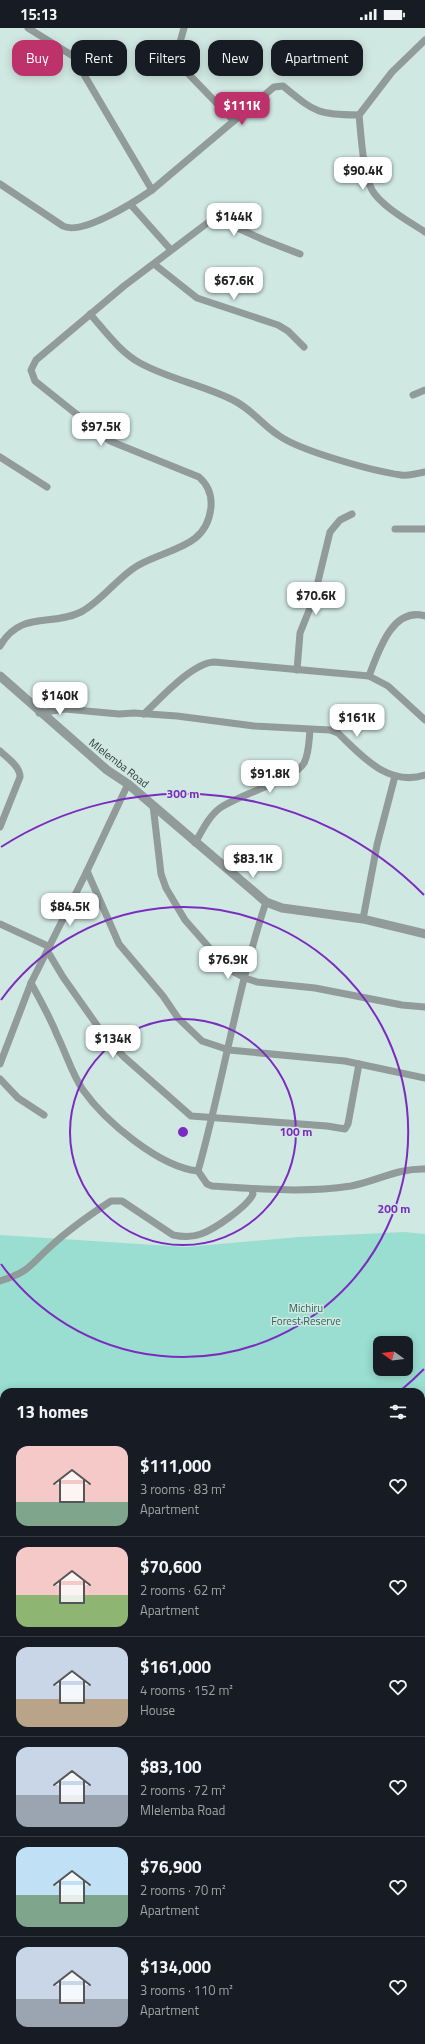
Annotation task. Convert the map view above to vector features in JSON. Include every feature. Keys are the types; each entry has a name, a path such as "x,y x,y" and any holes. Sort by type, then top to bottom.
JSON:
{"street":[{"path":"28,28 72,55 152,190"},
{"path":"184,28 175,60 234,121"},
{"path":"425,40 392,72 359,115 366,167 372,190 383,202 425,232"},
{"path":"0,184 67,228 83,226 131,205 152,190 270,89 278,85 283,86 309,108 320,113 359,115"},
{"path":"131,205 171,250"},
{"path":"0,646 11,632 25,622 57,618 82,611 137,566 187,544 197,538 205,528 210,516 210,492 206,483 199,477 110,441 96,432 33,377 31,370 36,360 90,314 206,222 218,219 264,240 300,254"},
{"path":"154,264 197,298 278,325 288,331 304,347"},
{"path":"90,314 125,351 140,363 232,399 252,411 271,430 291,442 346,461 393,473 411,475 425,472"},
{"path":"413,395 425,390"},
{"path":"0,457 47,487"},
{"path":"296,670 300,633 314,598 330,532 340,520 352,514"},
{"path":"395,529 425,529"},
{"path":"370,676 381,647 396,623 408,616 416,614 425,616"},
{"path":"144,714 188,675 205,664 214,662 370,676 381,681 396,692 425,720"},
{"name":"Mlelemba Road","path":"0,676 39,713 107,770 128,784 195,843 266,902 282,908 363,919 425,934"},
{"path":"39,713 65,709 119,714 144,714 310,730 330,730 338,733 373,765 395,776 410,778 425,775"},
{"path":"195,843 211,817 221,807 280,780 304,764 310,730"},
{"path":"0,751 20,772 20,777 0,827"},
{"path":"363,919 377,845 395,776"},
{"path":"0,1064 2,1051 31,983 87,872 128,784"},
{"path":"153,805 161,874 171,899 184,920 222,964 245,978 270,984 330,990 402,1005 425,1007"},
{"path":"87,872 119,944 163,996 178,1018 202,1041 229,1050 320,1057 425,1078"},
{"path":"198,1171 213,1117 245,978 266,902"},
{"path":"0,924 49,949 92,1020 124,1057 191,1116 199,1118 213,1117 345,1128 348,1124 359,1064"},
{"path":"31,983 54,1028 75,1077 95,1104 148,1151 179,1168 198,1171 207,1184 212,1186 252,1190 333,1188 364,1183 402,1170 425,1169"},
{"path":"0,1079 18,1098 44,1115"},
{"path":"0,1281 16,1276 30,1268 49,1247 111,1201 122,1201 173,1235 181,1236 201,1234 215,1227 248,1201 253,1194 252,1190"}],"green space":[{"name":"Michiru Forest Reserve","path":"404,1232 425,1234 425,1388 0,1388 0,1235 186,1247 299,1237"}]}
